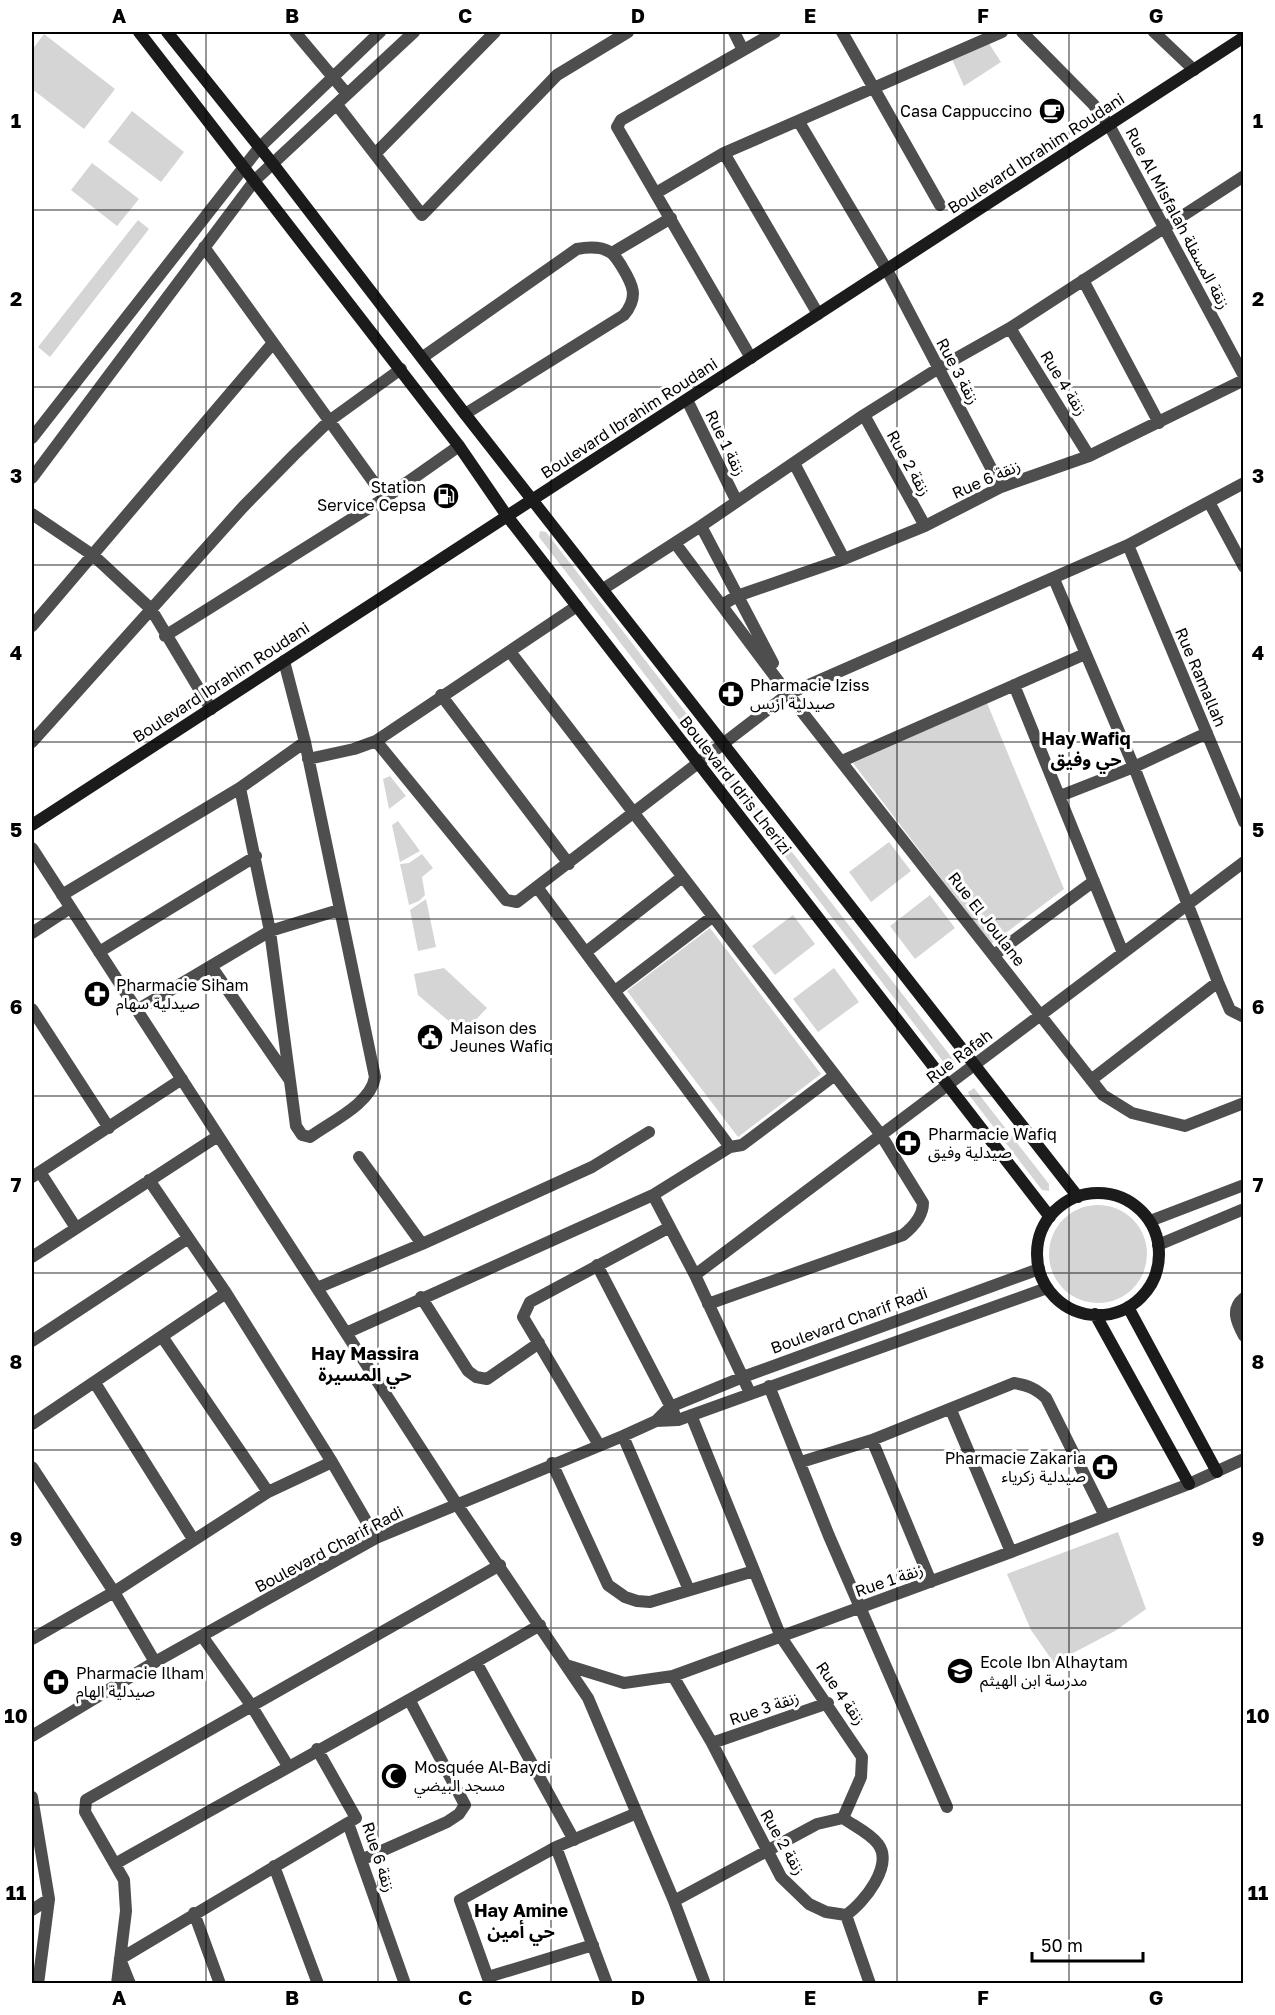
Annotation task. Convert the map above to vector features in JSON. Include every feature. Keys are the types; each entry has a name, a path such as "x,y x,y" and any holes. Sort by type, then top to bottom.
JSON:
{"main road":[{"name":"Boulevard Idris Lherizi","path":"139,32 401,369 459,446 507,516 1050,1217"},
{"name":"Boulevard Idris Lherizi","path":"167,32 273,164 532,500 1078,1197"},
{"name":"Boulevard Ibrahim Roudani","path":"32,825 1244,37"},
{"path":"1097,1193 1120,1197 1136,1205 1150,1221 1158,1245 1158,1263 1153,1280 1142,1295 1128,1306 1112,1313 1095,1314 1068,1306 1047,1288 1039,1269 1039,1242 1050,1217 1064,1203 1078,1197 1097,1193"},
{"path":"1128,1306 1217,1472"},
{"path":"1095,1314 1189,1484"}],"street":[{"path":"295,32 348,94"},
{"path":"32,438 259,148 380,32"},
{"path":"375,154 495,32"},
{"path":"337,105 422,215 557,75 628,32"},
{"path":"734,32 743,50"},
{"path":"751,358 618,130 618,122 775,32"},
{"path":"842,32 940,205"},
{"path":"656,193 724,153 1002,32"},
{"name":"Rue Al Misfalah زنقة المسفلة","path":"1022,32 1093,104 1109,125 1166,227 1244,376"},
{"path":"1154,32 1194,70"},
{"path":"32,478 255,180 337,105 409,33"},
{"name":"Rue 3 زنقة","path":"799,122 886,270 1001,487"},
{"path":"724,153 818,314"},
{"path":"603,589 864,416 939,368 1010,328 1244,176"},
{"path":"612,253 671,218"},
{"path":"204,247 385,498"},
{"path":"423,357 577,249 594,247 612,253 634,286 633,302 624,315 465,414"},
{"path":"1083,280 1159,423"},
{"name":"Rue 4 زنقة","path":"1010,328 1089,456"},
{"path":"32,626 94,556 273,343"},
{"path":"32,742 243,507 329,421 401,369"},
{"name":"Rue 6 زنقة","path":"722,605 737,596 844,559 926,526 1001,487 1089,456 1244,380"},
{"name":"Rue 1 زنقة","path":"687,400 736,500"},
{"name":"Rue 2 زنقة","path":"864,416 926,526"},
{"path":"165,636 385,498 459,446"},
{"path":"794,463 844,559"},
{"path":"376,741 506,900 517,902 633,816 723,742 788,694 1128,545 1244,483"},
{"path":"1209,502 1244,567"},
{"path":"32,513 94,556 151,609 165,636 211,709"},
{"path":"701,526 788,694"},
{"path":"675,543 788,694"},
{"name":"Rue Ramallah","path":"1128,545 1244,822"},
{"path":"1054,579 1134,767 1230,1010 1244,1017"},
{"path":"308,759 354,749 376,741 441,695 511,653 577,606"},
{"path":"511,653 633,816 881,1135 923,1203 923,1210 909,1230 708,1304"},
{"path":"842,761 1085,654"},
{"path":"240,788 270,932 296,1126 308,1137 362,1100 374,1085 373,1057 339,910 305,742 284,661"},
{"path":"1014,685 1122,953"},
{"name":"Rue El Joulane","path":"788,694 1103,1095 1132,1113 1185,1126 1244,1103"},
{"path":"441,695 569,864"},
{"path":"1059,796 1134,767 1207,733"},
{"path":"62,895 240,788 305,742"},
{"path":"32,848 456,1503 588,1698 674,1901 705,1983"},
{"path":"99,952 256,856"},
{"name":"Rue Rafah","path":"695,1275 1244,862"},
{"path":"586,952 681,878"},
{"path":"994,955 1094,881"},
{"path":"537,887 730,1147"},
{"path":"32,933 70,908"},
{"path":"137,1010 270,932 339,910"},
{"path":"615,991 712,917"},
{"path":"211,966 290,1081"},
{"path":"1091,1080 1218,982"},
{"path":"33,1013 109,1128"},
{"path":"346,1333 653,1195 730,1147 742,1145 835,1075"},
{"path":"76,1227 36,1175 182,1079"},
{"path":"317,1288 422,1244 592,1167 649,1132"},
{"path":"32,1257 218,1136"},
{"path":"359,1157 422,1244"},
{"path":"149,1180 187,1239 226,1293 333,1462 376,1538"},
{"path":"1150,1221 1244,1185"},
{"path":"653,1195 668,1228 695,1275 750,1394"},
{"path":"1158,1245 1244,1209"},
{"path":"599,1444 523,1317 526,1306 668,1228"},
{"path":"32,1341 187,1239"},
{"path":"597,1265 678,1420"},
{"name":"Boulevard Charif Radi","path":"670,1407 743,1377 1039,1269"},
{"path":"656,1421 678,1420 1047,1288"},
{"path":"32,1424 163,1338 226,1293"},
{"path":"422,1297 468,1371 476,1377 487,1379 539,1343"},
{"path":"1244,1298 1236,1307 1235,1313 1244,1336"},
{"path":"163,1338 268,1492"},
{"path":"95,1383 193,1539"},
{"path":"801,1462 872,1440 1014,1383 1038,1391 1046,1398 1105,1516"},
{"path":"770,1386 860,1607 947,1807"},
{"path":"656,1421 670,1407"},
{"path":"951,1410 1011,1552"},
{"name":"Rue 4 زنقة","path":"691,1415 781,1637 828,1703 862,1757 861,1777 843,1818"},
{"name":"Boulevard Charif Radi","path":"32,1736 155,1662 376,1538 656,1421"},
{"path":"622,1436 689,1590"},
{"path":"872,1440 931,1582"},
{"name":"Rue 1 زنقة","path":"566,1665 624,1683 673,1676 1011,1552 1189,1484 1244,1459"},
{"path":"32,1639 114,1592 268,1492 333,1462"},
{"path":"552,1463 608,1585 615,1592 637,1601 650,1602 754,1571"},
{"path":"32,1467 114,1592 155,1662"},
{"path":"117,1983 127,1895 124,1880 116,1864 85,1812 86,1800 500,1565"},
{"path":"116,1864 317,1749 410,1701 540,1625"},
{"path":"202,1636 251,1705 288,1766"},
{"path":"477,1662 574,1840"},
{"name":"Rue 2 زنقة","path":"673,1676 712,1743 781,1877 797,1894 826,1911 846,1915"},
{"path":"361,1860 447,1822 459,1814 465,1805 410,1701"},
{"name":"Rue 3 زنقة","path":"712,1743 828,1703"},
{"name":"Rue 6 زنقة","path":"317,1749 356,1818 348,1823 405,1983"},
{"path":"32,1797 34,1831 49,1899 38,1983"},
{"path":"593,1945 489,1980 460,1900 556,1847 637,1813"},
{"path":"674,1901 817,1824 843,1818 877,1842 882,1850 882,1859 874,1885 861,1905 846,1915 870,1983"},
{"path":"120,1959 348,1823"},
{"path":"556,1847 607,1983"},
{"path":"274,1866 318,1983"},
{"path":"32,1910 49,1899"},
{"path":"194,1913 220,1983"},
{"path":"120,1959 130,1983"}],"shaded area":[{"path":"44,34 115,89 84,129 32,89 32,50"},
{"path":"988,42 1001,62 964,86 951,57"},
{"path":"132,111 184,152 161,182 108,142"},
{"path":"92,163 139,199 117,226 71,190"},
{"path":"138,220 149,229 50,357 38,347"},
{"path":"540,531 546,532 700,731 699,738 692,736 539,537"},
{"path":"987,703 1064,889 991,944 853,763"},
{"path":"725,766 956,1063 956,1070 949,1069 721,774 720,770"},
{"path":"390,776 406,796 389,809 383,779"},
{"path":"398,821 420,851 400,862 392,825"},
{"path":"889,842 911,871 871,902 849,872"},
{"path":"422,854 433,868 422,877 425,895 419,901 409,905 400,864 409,863"},
{"path":"930,895 955,928 915,959 890,926"},
{"path":"426,899 436,947 418,951 410,910"},
{"path":"793,915 815,944 775,975 752,946"},
{"path":"710,928 821,1074 738,1137 627,991"},
{"path":"444,968 487,1008 463,1033 418,995 414,974"},
{"path":"834,968 859,1002 818,1032 793,999"},
{"path":"974,1088 1049,1184 1049,1191 1042,1190 969,1095 968,1092"},
{"path":"1098,1205 1117,1209 1133,1219 1143,1235 1147,1254 1143,1273 1133,1289 1117,1299 1098,1303 1079,1299 1063,1289 1053,1273 1049,1254 1053,1235 1063,1219 1079,1209"},
{"path":"1118,1532 1146,1609 1115,1631 1054,1663 1031,1630 1007,1574"}],"place":[{"name":"Casa Cappuccino","path":"1052,111"},
{"name":"Station Service Cepsa","path":"446,496"},
{"name":"Pharmacie Iziss صيدلية ازيس","path":"731,694"},
{"name":"Pharmacie Siham صيدلية سهام","path":"97,994"},
{"name":"Maison des Jeunes Wafiq","path":"430,1037"},
{"name":"Pharmacie Wafiq صيدلية وفيق","path":"908,1143"},
{"name":"Pharmacie Zakaria صيدلية زكرياء","path":"1105,1467"},
{"name":"Ecole Ibn Alhaytam مدرسة ابن الهيثم","path":"960,1671"},
{"name":"Pharmacie Ilham صيدلية الهام","path":"56,1682"},
{"name":"Mosquée Al-Baydi مسجد البيضي","path":"394,1776"}],"district":[{"name":"Hay Wafiq حي وفيق","path":"1086,750"},
{"name":"Hay Massira حي المسيرة","path":"365,1364"},
{"name":"Hay Amine حي أمين","path":"521,1921"}]}
